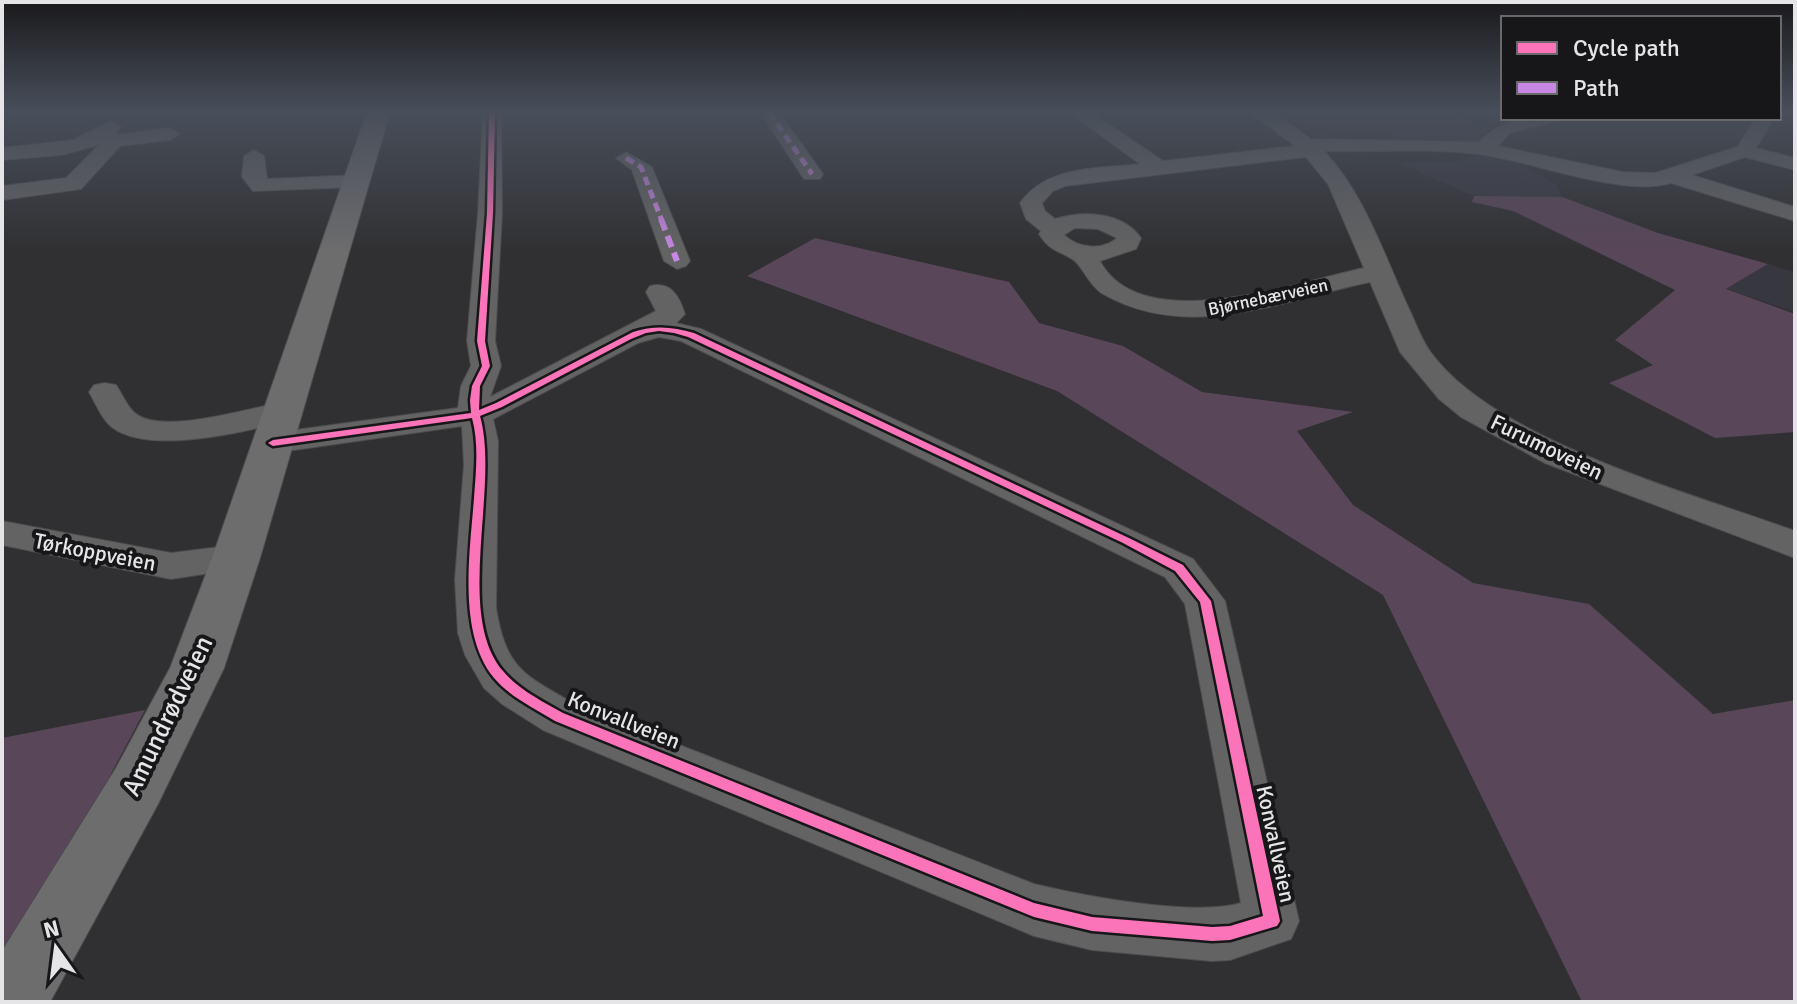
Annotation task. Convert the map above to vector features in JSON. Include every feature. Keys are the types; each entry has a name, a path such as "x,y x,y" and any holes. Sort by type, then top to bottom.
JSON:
{"main road":[{"name":"Amundrødveien","path":"11,1002 47,946 197,668 236,558 364,159"}],"street":[{"path":"2,193 73,184 97,159"},
{"path":"254,159 254,182 261,186 357,181"},
{"name":"Konvallveien","path":"278,427 474,415 499,405 653,310 672,329 691,335 1127,541 1187,575 1197,587 1209,614 1272,921 1240,931 1212,934 1092,924 1034,910 559,717 511,688 495,672 481,643 476,585 481,440 474,415 478,375 486,366 481,341 491,159"},
{"path":"627,159 641,167 677,261"},
{"path":"801,159 812,174"},
{"path":"1146,159 1159,168"},
{"name":"Bjørnebærveien","path":"1228,159 1061,180 1045,186 1035,195 1031,208 1040,222 1053,229 1051,234 1056,243 1084,253 1096,277 1110,288 1161,307 1194,312 1254,303 1379,273"},
{"name":"Furumoveien","path":"1318,159 1339,184 1415,352 1450,392 1472,410 1557,456 1795,545"},
{"name":"Bjørnebærveien","path":"1532,159 1631,179 1675,177"},
{"path":"1675,177 1723,159"},
{"path":"1775,159 1795,164"},
{"path":"1675,177 1795,214"},
{"path":"1053,229 1073,221 1102,222 1116,226 1129,238 1127,244 1115,251 1084,253"},
{"path":"105,392 123,420 147,430 278,427"},
{"name":"Tørkoppveien","path":"2,533 171,566 236,558"}],"shaded area":[{"path":"1464,159 1516,161 1556,184 1562,197 1474,196 1399,163 1456,162"},
{"path":"1474,196 1562,197 1658,233 1768,264 1726,289 1795,314 1795,432 1715,438 1609,383 1653,365 1615,340 1675,290 1513,211 1472,202"},
{"path":"815,238 1009,282 1039,323 1123,346 1202,392 1353,412 1297,431 1353,505 1473,583 1589,604 1713,714 1795,700 1795,1002 1582,1002 1383,595 1057,391 747,276"},
{"path":"1768,264 1795,272 1795,312 1726,289"},
{"path":"145,710 53,883 2,966 2,738"}],"marked path":[{"path":"627,159 641,167 677,261"},
{"path":"801,159 812,174"}],"cycle path":[{"path":"476,414 477,382 486,366 481,341 491,159"},
{"path":"651,329 674,330 691,335 1179,568 1205,601 1272,921 1230,933 1212,934 1092,924 1034,910 559,717 517,692 499,676 486,655 475,608 481,465 480,430 476,414 628,337 651,329"},
{"path":"273,443 476,414"}]}
